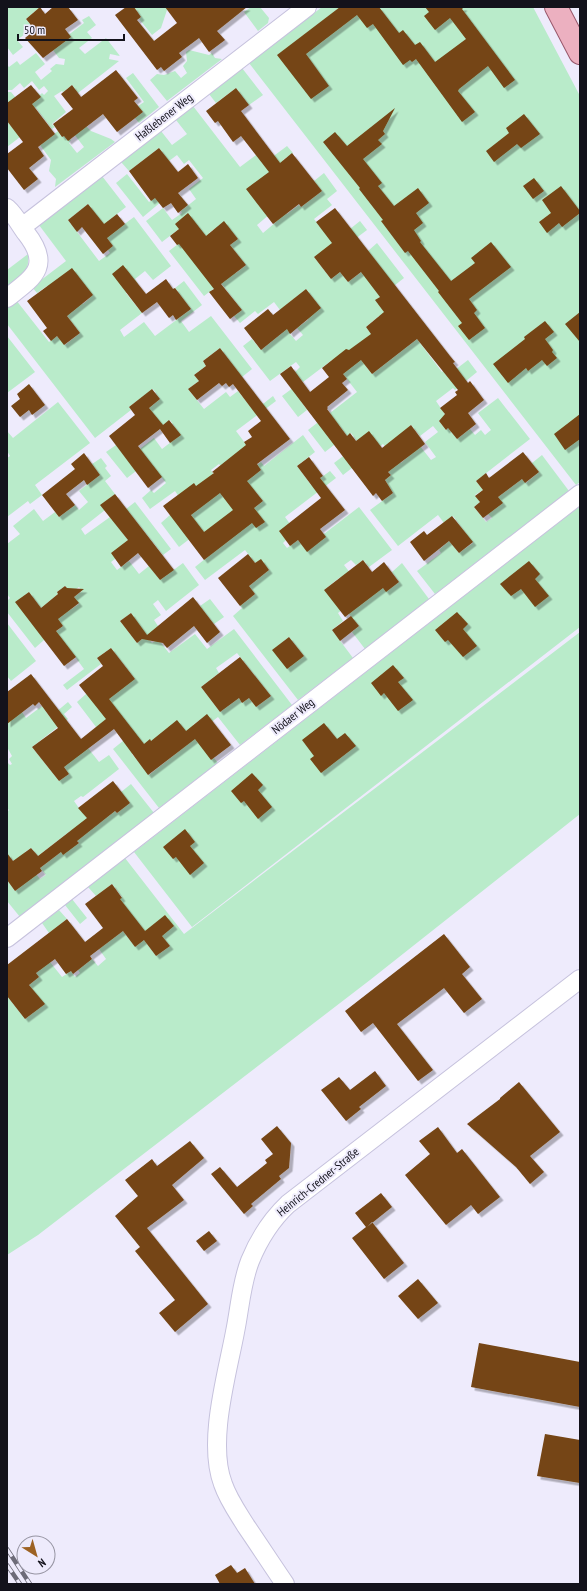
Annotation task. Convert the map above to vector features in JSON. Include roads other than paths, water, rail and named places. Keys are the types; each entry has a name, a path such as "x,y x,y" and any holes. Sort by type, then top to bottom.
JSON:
{"main road":[{"path":"556,7 580,53"}],"street":[{"name":"Haßlebener Weg","path":"22,227 307,7"},
{"path":"7,208 34,243 38,254 39,263 36,273 28,282 7,298"},
{"name":"Nödaer Weg","path":"7,938 580,494"},
{"name":"Heinrich-Credner-Straße","path":"285,1584 234,1507 222,1483 216,1449 218,1421 236,1329 242,1286 250,1261 258,1243 275,1216 288,1204 580,979"}],"railway":[{"path":"7,1549 30,1584"},
{"path":"7,1565 20,1584"}]}
